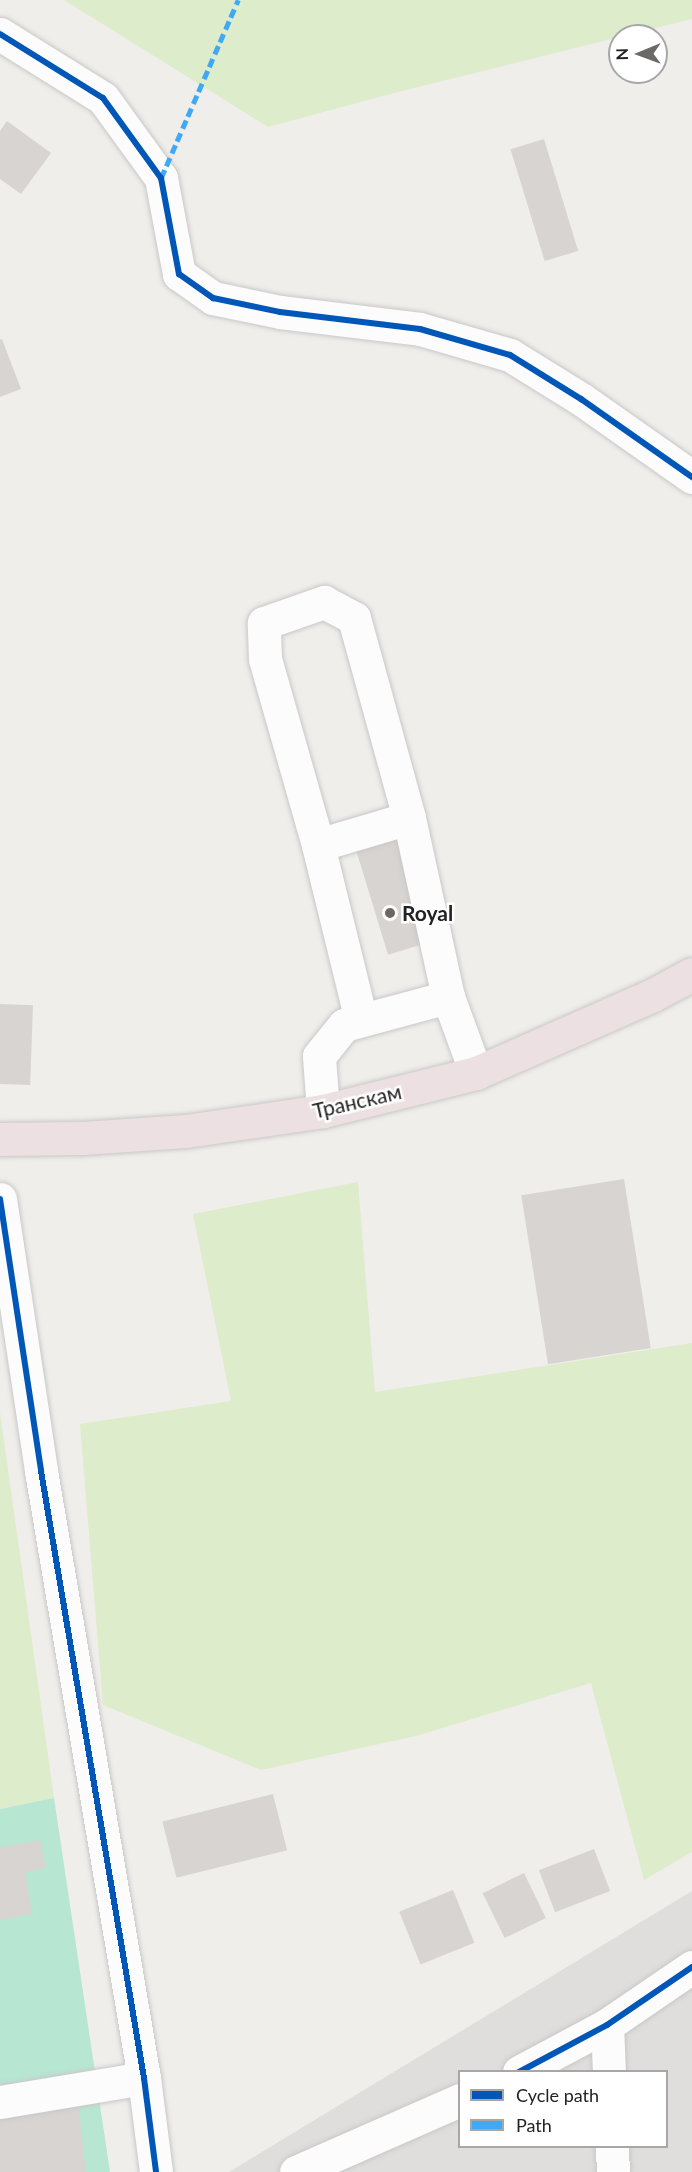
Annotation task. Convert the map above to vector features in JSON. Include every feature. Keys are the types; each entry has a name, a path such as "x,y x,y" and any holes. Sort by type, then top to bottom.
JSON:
{"highway":[{"name":"Транскам","path":"0,1139 82,1138 186,1131 323,1111 476,1072 653,994 692,974"}],"street":[{"path":"0,34 103,98 161,178 179,274 213,298 280,312 420,329 510,355 581,399 692,477"},
{"path":"361,1020 318,845 265,659 264,624 324,602 354,618 409,818 448,997 476,1072"},
{"path":"318,845 409,818"},
{"path":"323,1111 319,1056 344,1025 448,997"},
{"path":"0,1199 41,1471 144,2078 156,2172"},
{"path":"523,2070 606,2025 692,1966"},
{"path":"606,2025 609,2070"},
{"path":"0,2102 144,2078"},
{"path":"296,2172 458,2100"},
{"path":"612,2148 613,2172"}],"shaded area":[{"path":"692,1891 692,2172 229,2172"}],"green space":[{"path":"64,0 692,0 692,19 668,25 608,24 608,40 268,127"},
{"path":"358,1182 375,1392 692,1343 692,1852 644,1880 591,1683 416,1736 261,1770 103,1705 80,1424 231,1401 193,1214"},
{"path":"0,1412 54,1798 0,1809"},
{"path":"54,1798 110,2172 0,2172 0,1809"}],"building":[{"path":"7,121 51,153 21,194 0,179 0,131"},
{"path":"544,139 578,251 545,261 511,149"},
{"path":"2,339 21,389 0,397 0,340"},
{"path":"392,824 428,943 388,955 352,836"},
{"path":"0,1004 33,1005 30,1085 0,1084"},
{"path":"624,1179 651,1348 548,1364 521,1195"},
{"path":"273,1794 287,1850 176,1878 162,1822"},
{"path":"40,1840 46,1868 25,1872 32,1914 0,1920 0,1847"},
{"path":"594,1849 610,1891 555,1912 539,1870"},
{"path":"524,1873 546,1918 505,1938 483,1893"},
{"path":"453,1890 474,1943 421,1965 399,1912"},
{"path":"78,2104 86,2172 0,2172 0,2113"}],"marked path":[{"path":"161,178 238,0"}],"cycle path":[{"path":"0,34 103,98 161,178 179,274 213,298 280,312 420,329 510,355 581,399 692,477"},
{"path":"0,1199 41,1471 144,2078 156,2172"},
{"path":"523,2070 607,2025 692,1967"}],"place":[{"name":"Royal","path":"390,913"}]}
